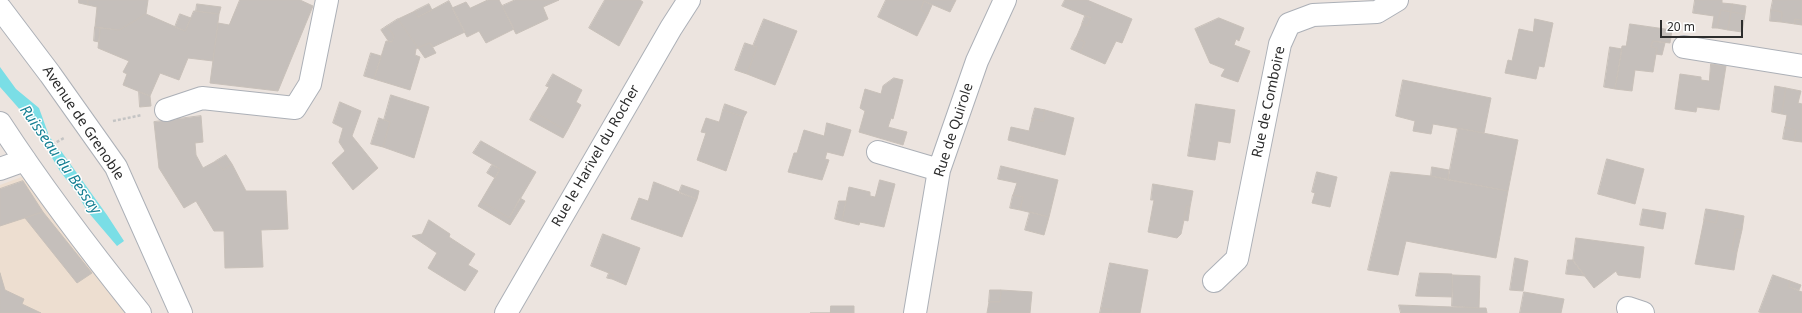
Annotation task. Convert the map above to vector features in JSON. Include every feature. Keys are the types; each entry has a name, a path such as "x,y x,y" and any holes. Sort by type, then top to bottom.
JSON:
{"street":[{"path":"166,110 202,98 295,108 310,84 327,0"},
{"name":"Rue le Harivel du Rocher","path":"506,313 663,42 689,0"},
{"name":"Rue de Quirole","path":"915,313 939,170 977,61 1005,0"},
{"name":"Rue de Comboire","path":"1214,281 1237,259 1280,44 1289,24 1313,15 1377,12 1397,0"},
{"name":"Avenue de Grenoble","path":"0,8 50,74 116,167 182,313"},
{"path":"1684,47 1802,66"},
{"path":"0,123 25,160 101,264 140,313"},
{"path":"878,152 939,170"},
{"path":"0,169 25,160"}],"path":[{"path":"25,160 86,126 166,110"}],"shaded area":[{"path":"24,176 127,313 0,313 0,185"}],"water":[{"path":"0,67 16,89 39,108 48,133 40,139 30,121 0,87"},
{"path":"61,151 124,241 117,246 88,212 51,156"}],"building":[{"path":"79,0 88,0 88,5 79,3"},
{"path":"88,0 148,0 146,14 119,30 95,27 97,7 88,5"},
{"path":"240,0 300,0 313,6 278,91 210,83 218,23 229,25"},
{"path":"488,0 499,0 514,29 486,43 479,31 467,37 452,8 466,2 470,8"},
{"path":"515,0 559,0 543,7 548,19 516,34 502,6"},
{"path":"605,0 640,0 643,2 619,46 589,28"},
{"path":"886,0 956,0 950,12 924,1 921,10 928,14 917,36 878,17"},
{"path":"1065,0 1087,0 1132,19 1122,43 1116,41 1105,64 1080,53 1085,42 1076,38 1082,24 1087,26 1091,18 1062,6"},
{"path":"1695,0 1722,0 1722,3 1733,4 1731,12 1721,10 1717,28 1712,28 1714,16 1693,13"},
{"path":"1773,0 1802,0 1802,20 1795,19 1795,24 1781,22 1782,12 1771,10"},
{"path":"449,1 465,32 433,47 430,43 418,48 398,19 415,11 418,17"},
{"path":"924,1 932,5 928,14 921,10"},
{"path":"197,4 221,7 219,14 196,11"},
{"path":"429,4 432,10 418,17 415,11"},
{"path":"1733,4 1746,6 1745,14 1731,12"},
{"path":"1721,10 1731,12 1728,30 1717,28"},
{"path":"1771,10 1782,12 1781,22 1770,21"},
{"path":"194,11 219,14 213,61 188,58 179,80 160,73 150,96 123,85 127,74 123,72 129,61 98,48 100,28 119,30 146,14 185,31"},
{"path":"1731,12 1745,14 1742,32 1728,30"},
{"path":"180,14 191,18 185,31 175,27"},
{"path":"1085,16 1091,18 1087,26 1082,24"},
{"path":"1219,18 1244,28 1239,41 1236,39 1234,45 1250,51 1238,82 1221,76 1225,69 1210,63 1195,29"},
{"path":"398,19 418,48 416,49 415,55 420,57 410,90 374,79 386,41 392,42 394,36 387,26"},
{"path":"764,19 797,31 775,85 747,74 757,47 753,46"},
{"path":"1535,19 1553,23 1544,67 1539,66 1536,79 1505,73 1508,60 1512,61 1519,29 1533,32"},
{"path":"1795,19 1802,20 1802,25 1795,24"},
{"path":"1630,24 1672,30 1670,43 1653,41 1651,47 1657,48 1653,72 1635,70 1632,91 1615,89 1622,46 1626,46"},
{"path":"387,26 394,36 392,42 389,42 381,30"},
{"path":"95,27 100,28 99,42 94,41"},
{"path":"1076,38 1085,42 1080,53 1071,49"},
{"path":"1653,41 1665,43 1662,55 1656,54 1657,48 1651,47"},
{"path":"430,43 436,53 425,58 418,48"},
{"path":"745,43 757,47 747,74 735,70"},
{"path":"1610,47 1622,49 1615,89 1604,87"},
{"path":"371,53 381,56 374,79 364,76"},
{"path":"1711,64 1726,66 1719,110 1697,107 1696,112 1675,109 1680,74 1701,77 1701,80 1709,81"},
{"path":"553,74 582,90 576,102 581,105 567,131 534,112 549,87 546,86"},
{"path":"894,78 903,80 893,119 891,118 888,127 907,132 903,145 859,132 865,111 860,108 865,89 881,94 883,86"},
{"path":"1403,80 1491,98 1484,133 1433,124 1431,134 1413,131 1415,121 1396,116"},
{"path":"1775,86 1786,88 1782,114 1772,112"},
{"path":"1786,88 1801,91 1798,103 1802,104 1802,142 1794,141 1796,130 1785,127 1787,115 1782,114"},
{"path":"139,92 150,96 151,106 140,107"},
{"path":"391,95 429,107 414,158 383,147 390,122 384,120"},
{"path":"340,102 361,111 352,136 378,168 353,190 332,163 345,151 339,142 343,128 333,123"},
{"path":"725,104 747,112 744,117 723,110"},
{"path":"1196,104 1235,110 1230,143 1218,141 1215,160 1188,156"},
{"path":"1035,108 1045,110 1043,121 1032,119"},
{"path":"723,110 744,117 726,171 697,160 706,133 701,132 706,118 719,122"},
{"path":"1045,110 1074,118 1065,155 1008,140 1011,127 1029,131 1032,119 1043,121"},
{"path":"534,112 567,131 563,138 530,120"},
{"path":"201,116 203,142 195,143 196,155 203,168 216,161 223,170 232,164 246,191 286,191 288,229 261,230 263,267 225,268 224,231 214,231 196,201 184,208 159,168 154,122"},
{"path":"379,118 390,122 383,147 371,144"},
{"path":"827,123 851,130 843,156 827,152 825,159 829,160 822,180 788,172 794,153 797,153 804,130 824,136"},
{"path":"1785,127 1796,130 1794,141 1783,139"},
{"path":"1458,128 1518,140 1508,191 1448,180"},
{"path":"481,141 536,172 509,218 481,201 500,169 473,153"},
{"path":"226,155 232,164 223,170 216,161"},
{"path":"1607,159 1644,169 1635,204 1598,194"},
{"path":"492,165 500,169 495,178 487,173"},
{"path":"1001,166 1058,180 1049,217 1020,210 1023,197 1013,195 1017,183 998,179"},
{"path":"1432,167 1449,170 1448,180 1431,176"},
{"path":"1317,172 1337,177 1330,207 1312,203 1315,193 1312,192"},
{"path":"1391,172 1431,176 1508,191 1496,258 1406,241 1398,275 1368,270"},
{"path":"880,180 895,184 884,227 860,222 859,225 842,221 849,187 870,192 870,196 875,197"},
{"path":"23,181 43,212 0,226 0,189"},
{"path":"654,182 697,199 682,237 631,219 639,198 648,201"},
{"path":"1153,184 1193,191 1190,207 1187,206 1181,234 1177,238 1148,232 1154,200 1151,200"},
{"path":"682,185 699,191 697,199 679,193"},
{"path":"1013,195 1023,197 1020,210 1010,208"},
{"path":"520,198 525,201 510,225 478,206 481,201 509,218"},
{"path":"839,201 846,201 842,221 835,219"},
{"path":"1187,206 1190,207 1188,221 1184,220"},
{"path":"1643,209 1655,211 1652,227 1640,225"},
{"path":"1706,209 1718,211 1716,223 1704,220"},
{"path":"1655,211 1666,213 1663,229 1652,227"},
{"path":"1718,211 1744,216 1742,230 1736,229 1732,251 1737,252 1734,270 1695,264 1704,220 1716,223"},
{"path":"43,212 92,273 77,283 25,218"},
{"path":"1030,212 1049,217 1044,235 1025,230"},
{"path":"429,220 450,234 449,237 475,254 468,265 478,271 465,291 428,268 437,253 412,236 422,234"},
{"path":"1736,229 1742,230 1737,252 1732,251"},
{"path":"603,234 640,248 626,285 612,279 614,275 591,266"},
{"path":"1576,238 1644,247 1640,278 1618,275 1616,271 1594,288 1573,261"},
{"path":"1515,258 1528,261 1523,291 1510,290"},
{"path":"1568,260 1573,260 1585,276 1566,274"},
{"path":"1110,263 1148,270 1140,313 1113,313 1113,310 1101,308"},
{"path":"0,273 5,290 24,299 22,304 41,313 0,313"},
{"path":"609,273 614,275 612,279 607,278"},
{"path":"1420,273 1452,274 1453,297 1416,296"},
{"path":"1453,275 1480,276 1479,308 1452,306"},
{"path":"1773,275 1790,281 1789,287 1802,292 1802,313 1759,312"},
{"path":"1790,281 1801,285 1799,290 1789,287"},
{"path":"990,290 1001,290 1000,302 989,302"},
{"path":"1001,290 1032,292 1030,313 987,313 989,302 1000,302"},
{"path":"1524,292 1564,299 1561,313 1520,313"},
{"path":"1399,305 1486,308 1487,313 1401,313"},
{"path":"831,306 854,306 854,313 830,313"},
{"path":"1101,308 1113,310 1113,313 1100,313"}],"waterway":[{"name":"Ruisseau du Bessay","path":"39,128 61,161"}]}
